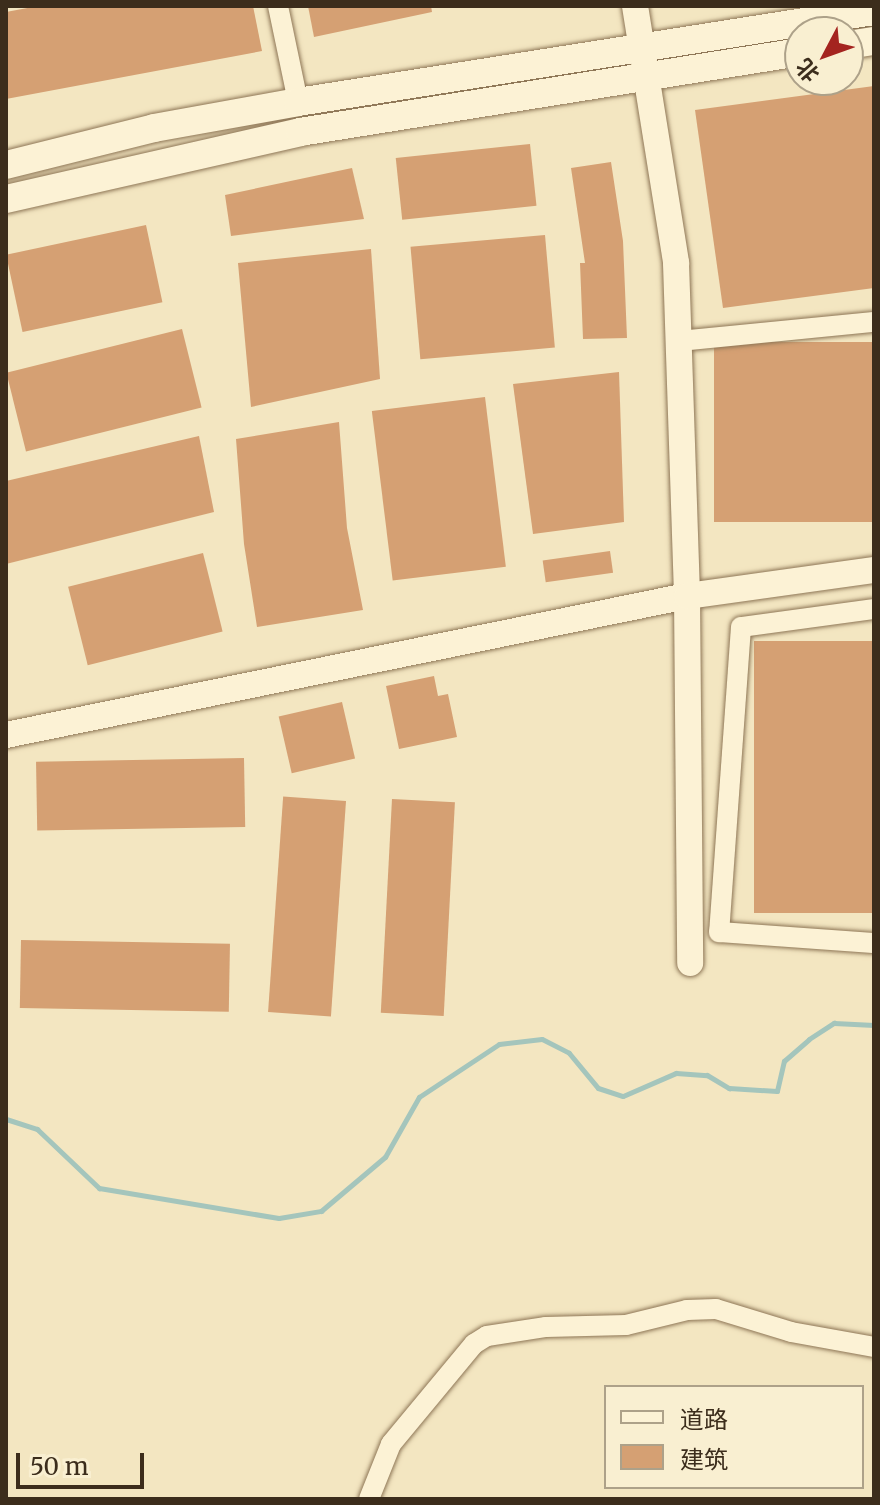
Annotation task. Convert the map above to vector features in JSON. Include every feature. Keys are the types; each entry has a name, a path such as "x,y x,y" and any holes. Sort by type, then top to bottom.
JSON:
{"main road":[{"path":"6,165 154,128 298,102 639,45 874,11"},
{"path":"6,199 300,132 784,54"}],"street":[{"path":"278,6 298,102"},
{"path":"635,6 676,263 687,596 690,963"},
{"path":"679,341 874,322"},
{"path":"6,735 687,596 874,570"},
{"path":"874,609 741,627 719,932 874,943"},
{"path":"369,1499 391,1444 474,1344 487,1336 546,1327 626,1325 687,1310 716,1309 791,1332 874,1347"}],"building":[{"path":"38,6 253,6 262,51 6,99 6,12"},
{"path":"308,6 431,6 432,12 314,37"},
{"path":"874,86 874,288 723,308 695,110 799,96 864,96 864,87"},
{"path":"530,144 536,206 402,220 396,158"},
{"path":"611,162 623,241 627,338 583,339 580,263 585,263 571,168"},
{"path":"352,168 364,219 231,236 225,195"},
{"path":"146,225 162,302 23,332 6,255"},
{"path":"545,235 555,348 420,359 411,247"},
{"path":"371,249 380,379 251,407 238,263"},
{"path":"182,329 202,408 26,451 6,373"},
{"path":"714,342 874,342 874,522 714,522"},
{"path":"619,372 624,522 533,534 513,384"},
{"path":"485,397 506,567 393,581 372,411"},
{"path":"339,422 347,528 363,610 257,627 244,544 236,439"},
{"path":"199,436 214,512 6,564 6,481"},
{"path":"610,551 613,573 546,582 543,560"},
{"path":"203,553 223,632 88,665 68,587"},
{"path":"754,641 874,641 874,913 754,913"},
{"path":"434,676 438,696 448,694 457,737 399,749 386,686"},
{"path":"342,702 355,759 292,773 279,717"},
{"path":"244,758 245,827 37,831 36,762"},
{"path":"283,797 346,801 331,1016 268,1012"},
{"path":"392,799 455,802 444,1016 381,1013"},
{"path":"21,940 230,944 229,1012 20,1008"}],"waterway":[{"path":"6,1119 37,1129 99,1188 279,1218 321,1211 385,1157 419,1097 499,1044 542,1039 569,1053 598,1088 623,1096 676,1073 707,1075 729,1088 777,1091 784,1061 809,1039 834,1023 874,1025"}]}
